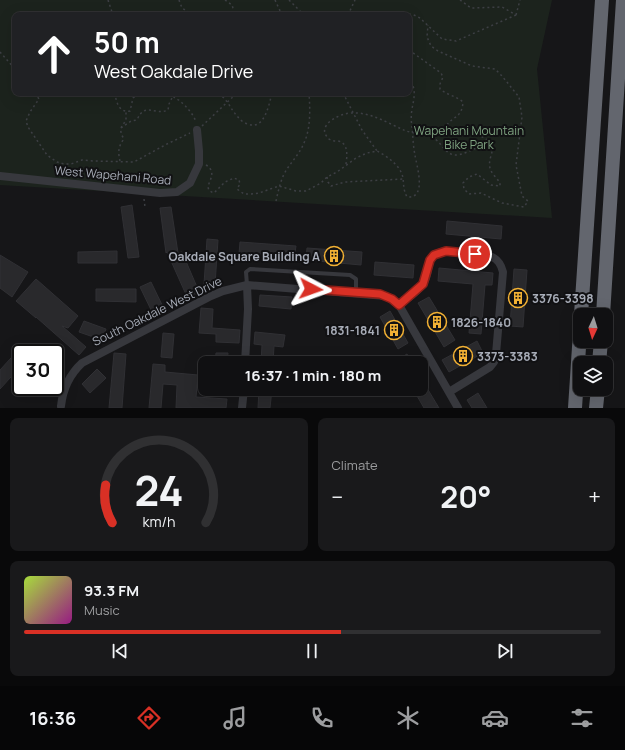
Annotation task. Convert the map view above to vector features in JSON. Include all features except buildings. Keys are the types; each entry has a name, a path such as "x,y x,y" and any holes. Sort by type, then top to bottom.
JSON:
{"highway":[{"path":"581,308 602,0"},
{"path":"602,308 623,0"},
{"path":"575,408 579,348"},
{"path":"596,408 597,396"}],"street":[{"name":"West Wapehani Road","path":"0,176 160,193 177,192 190,183 199,164 197,130"},
{"path":"449,392 484,371 494,362 503,272 502,266 495,258 490,256 446,251 440,252 430,260 423,284 399,305 458,408"},
{"name":"South Oakdale West Drive","path":"61,406 64,389 68,379 82,363 223,291 247,284 356,292 386,296 399,305"},
{"path":"245,356 248,309 247,284"},
{"path":"242,408 243,396"}],"lane":[{"path":"247,284 246,272 250,269 350,275 356,279 356,292"}],"path":[{"path":"108,0 112,12"},
{"path":"180,0 182,8 188,12"},
{"path":"225,0 232,6 234,12"},
{"path":"275,0 281,12"},
{"path":"289,0 300,12"},
{"path":"349,12 355,0"},
{"path":"460,0 472,8 502,7 516,15"},
{"path":"516,15 520,0"},
{"path":"412,14 420,18 442,39 456,41 516,15"},
{"path":"412,52 441,73 443,77 440,84 440,90 456,96 463,102 463,108 459,114 454,120 449,122 447,126 449,129 455,132 469,133 483,137 488,140 492,146 492,156 489,161 489,166 500,183 500,186 495,187 477,174 469,177 463,183 464,189 469,194 481,193 502,203 524,207 528,202 522,196 516,165 522,117 519,97 502,76 495,70 472,66 438,51 431,46 427,37 428,25"},
{"path":"0,52 12,66"},
{"path":"344,96 362,130 377,152 394,162 400,169 403,179 402,184 404,192 407,197 411,197 415,195 420,185 412,133 411,118 415,100 415,90 412,83"},
{"path":"37,96 39,99 26,121 28,127 48,155 57,162 64,164 71,164 82,160 94,162 134,162 197,130 234,96"},
{"path":"116,96 121,110 126,112"},
{"path":"126,112 130,111 133,98 136,96"},
{"path":"121,128 131,121 137,120 139,115 149,109 163,112 168,110 173,96 192,114 195,119 197,130"},
{"path":"221,96 228,102 238,118 251,126 257,126 261,123 268,109 271,96"},
{"path":"276,201 285,173 296,158 305,141 308,126 309,96"},
{"path":"120,161 119,149 124,139 120,132 126,121 126,112"},
{"path":"346,165 346,147 341,142 329,139 324,133 324,128 328,123 336,118 352,112 359,112 412,133 418,133 436,139 444,149 453,155 477,148 492,146"},
{"path":"199,164 207,166 211,169 212,173 207,187 211,193 214,193 225,182 234,178 239,180 240,184 237,189 244,194 259,193 280,186 296,191 306,191 321,183 327,176 337,172 356,158 367,153 377,152"},
{"path":"327,176 328,182 331,186 345,182 403,179"}],"green space":[{"name":"Wapehani Mountain Bike Park","path":"0,0 552,0 537,69 552,218 0,185"}],"place":[{"name":"Oakdale Square Building A","path":"334,256"},
{"name":"3376-3398","path":"518,298"},
{"name":"1826-1840","path":"437,322"},
{"name":"1831-1841","path":"394,330"},
{"name":"3373-3383","path":"463,356"}],"route":[{"path":"311,289 380,294 392,299 399,305 423,284 430,260 434,255 446,251 475,254"}]}
